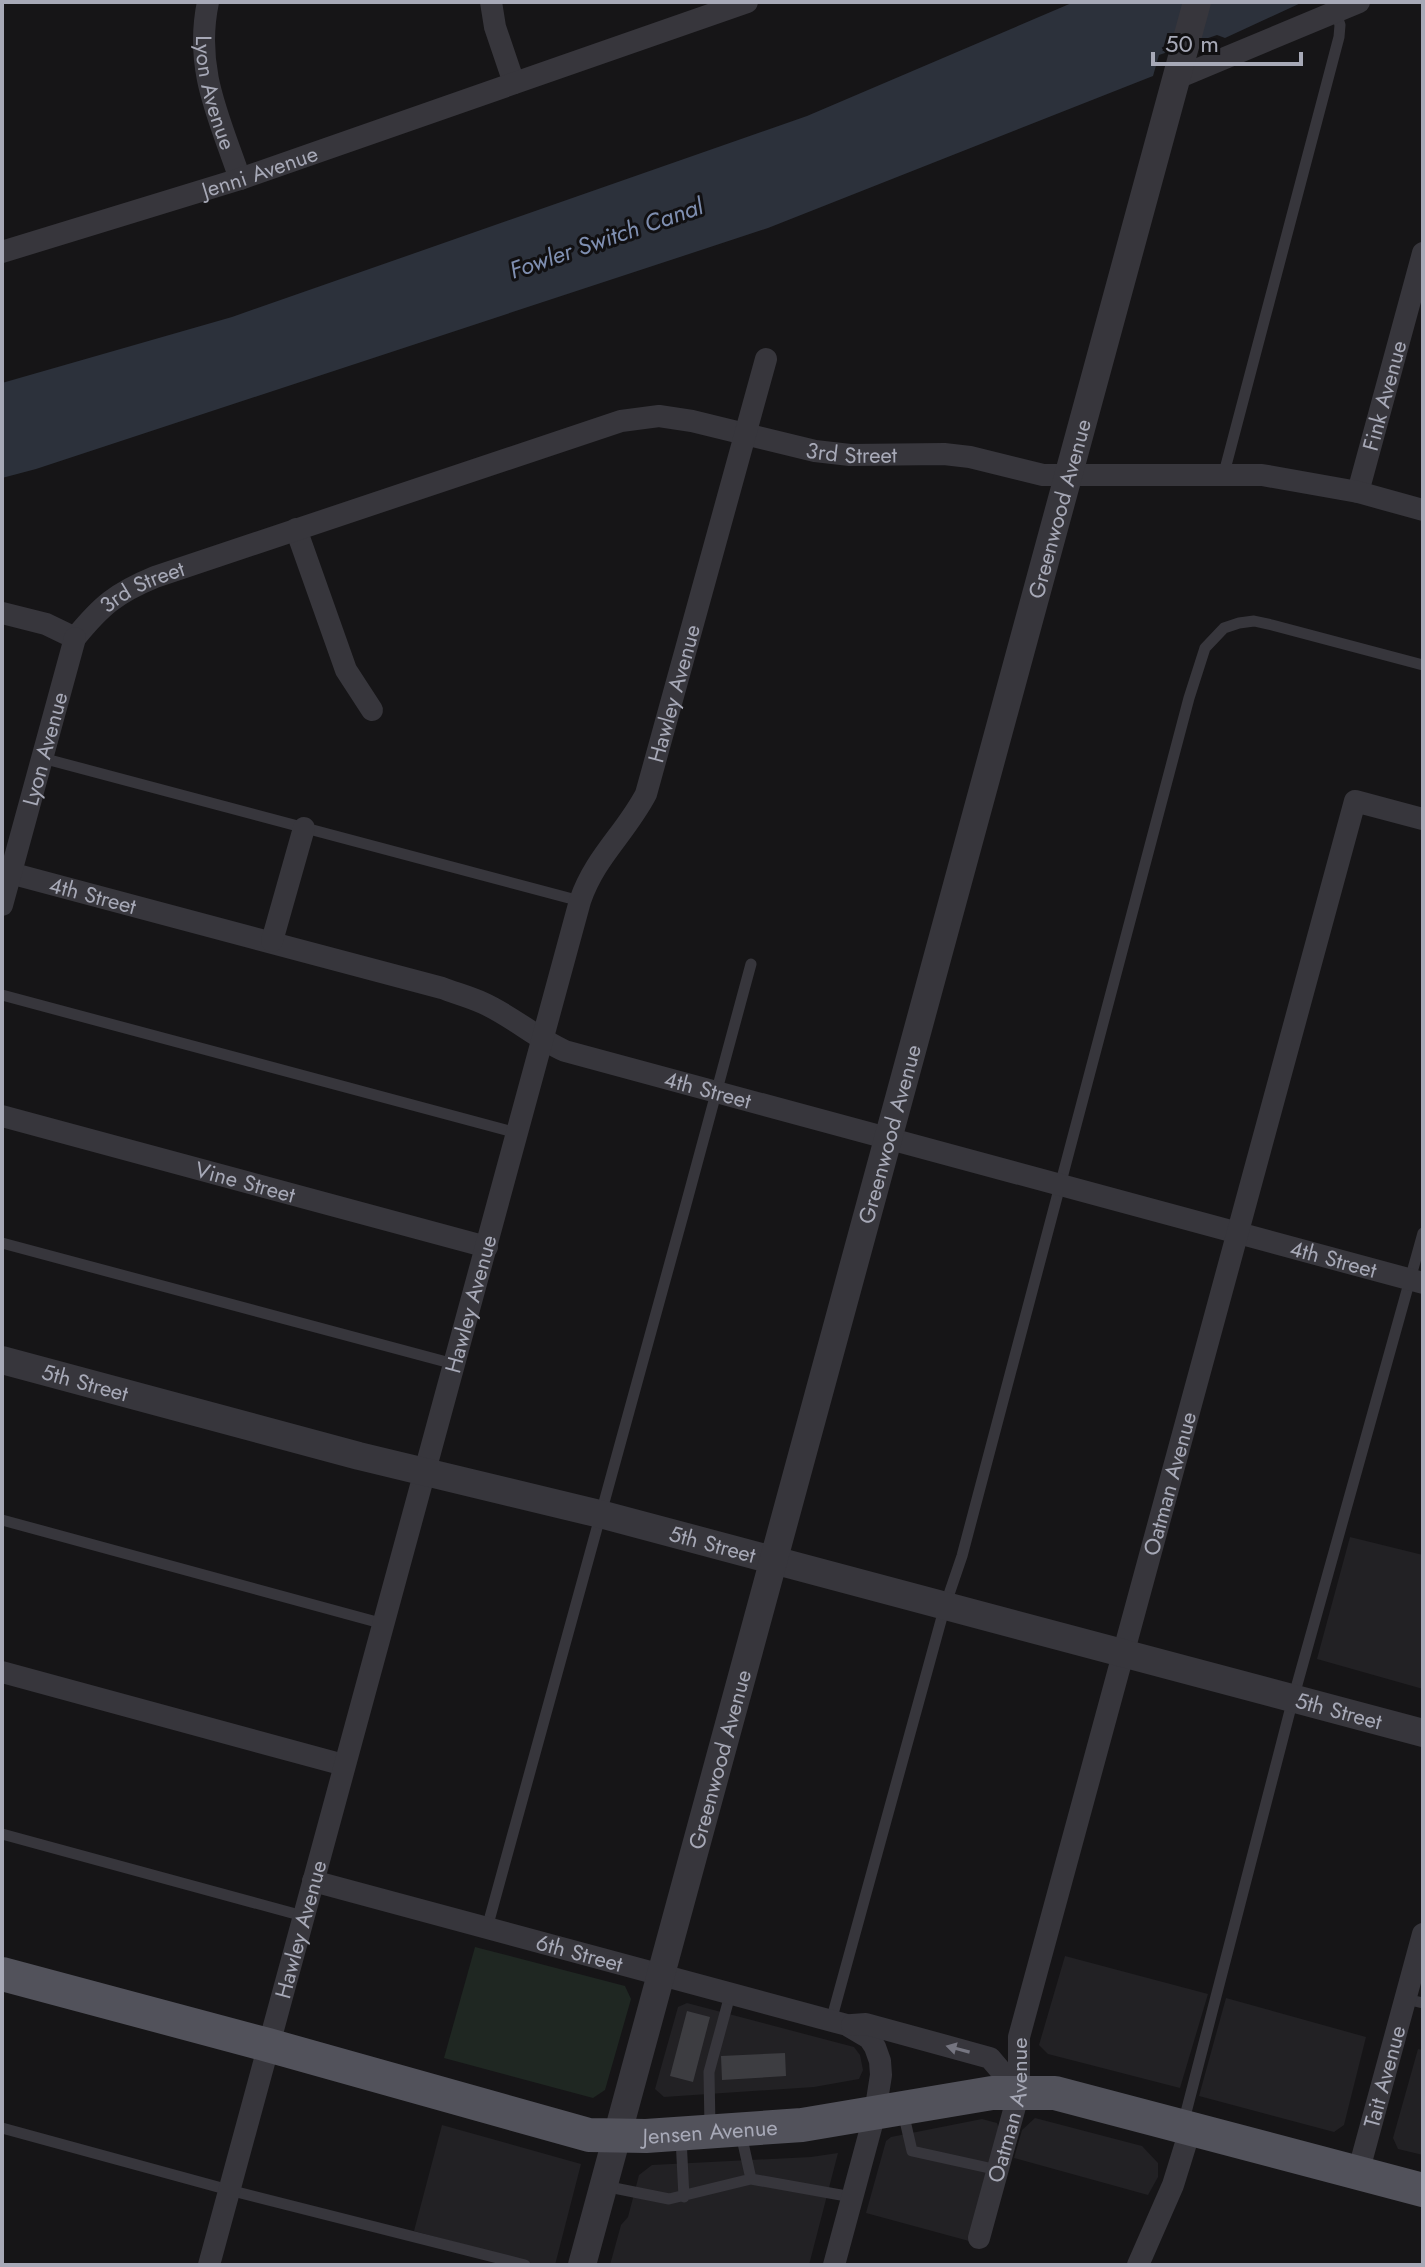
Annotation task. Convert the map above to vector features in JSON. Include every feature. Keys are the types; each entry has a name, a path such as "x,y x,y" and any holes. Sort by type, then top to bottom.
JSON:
{"main road":[{"name":"Jensen Avenue","path":"2,1974 268,2045 573,2132 617,2136 802,2125 955,2098 1019,2092 1072,2096 1423,2190"}],"street":[{"name":"Lyon Avenue","path":"208,2 203,53 207,84 240,179"},
{"path":"491,2 495,27 514,83"},
{"name":"Jenni Avenue","path":"2,252 240,179 747,2"},
{"name":"Greenwood Avenue","path":"582,2265 1197,2"},
{"path":"1177,78 1359,2"},
{"name":"Fink Avenue","path":"1358,492 1423,253"},
{"name":"Hawley Avenue","path":"209,2265 580,901 599,860 635,814 646,794 766,359"},
{"name":"3rd Street","path":"75,638 96,612 125,589 621,421 659,416 815,451 850,455 944,454 970,457 1043,475 1262,475 1358,492 1423,510"},
{"path":"296,529 346,670 372,710"},
{"path":"2,613 46,624 75,638"},
{"name":"Lyon Avenue","path":"2,905 6,872 75,638"},
{"name":"Oatman Avenue","path":"979,2238 1019,2092 1019,2037 1235,1232 1355,801 1423,819"},
{"path":"272,941 304,828"},
{"name":"4th Street","path":"6,872 442,988 483,1003 543,1041 565,1051 1416,1281"},
{"name":"Vine Street","path":"2,1116 487,1247"},
{"name":"5th Street","path":"2,1360 426,1472 600,1514 1423,1733"},
{"path":"2,1672 344,1765"},
{"name":"6th Street","path":"313,1881 839,2023 869,2038 880,2061 888,2110 852,2197 834,2265"},
{"name":"Tait Avenue","path":"1358,2173 1414,2001 1423,1934"},
{"name":"6th Street","path":"839,2023 866,2024 990,2058 1019,2092"},
{"path":"1138,2265 1173,2185 1187,2126"}],"lane":[{"path":"1224,473 1339,37 1340,25 1336,13"},
{"path":"839,2023 945,1606 962,1556 1189,698 1205,648 1224,628 1254,621 1423,665"},
{"path":"41,758 580,901"},
{"path":"487,1928 751,964"},
{"path":"2,995 517,1133"},
{"path":"1187,2126 1293,1699 1416,1281 1423,1233"},
{"path":"2,1243 454,1364"},
{"path":"2,1520 384,1624"},
{"path":"2,1834 303,1916"},
{"path":"684,2197 710,2131 709,2072 730,1995"},
{"path":"888,2110 912,2151 998,2170"},
{"path":"2,2128 229,2190 525,2265"},
{"path":"710,2131 751,2179"},
{"path":"604,2186 669,2199 751,2179 852,2197"}],"shaded area":[{"path":"1350,1537 1423,1555 1423,1689 1317,1659"},
{"path":"475,1947 625,1986 631,1999 605,2090 593,2098 444,2058"},
{"path":"1065,1956 1208,1994 1180,2088 1048,2054 1039,2045"},
{"path":"1226,1998 1366,2037 1344,2125 1334,2132 1199,2096"},
{"path":"687,2003 854,2047 860,2055 863,2070 859,2079 814,2087 664,2097 655,2089 678,2007"},
{"path":"1418,2049 1423,2050 1423,2155 1398,2149 1393,2138"},
{"path":"1035,2118 1142,2146 1158,2163 1158,2177 1148,2195 1014,2158 1022,2130"},
{"path":"982,2119 997,2123 999,2129 969,2241 866,2213 886,2141 891,2137"},
{"path":"442,2125 581,2164 555,2265 538,2265 414,2231"},
{"path":"838,2153 809,2265 610,2265 621,2225 628,2217 639,2175 652,2165"}],"water":[{"name":"Fowler Switch Canal","path":"1074,2 1303,2 1225,38 1217,35 1159,55 1153,76 768,228 2,478 2,383 232,317 807,116"}],"building":[{"path":"687,2011 710,2017 693,2082 670,2076"},
{"path":"785,2053 786,2076 722,2080 721,2056"}]}
